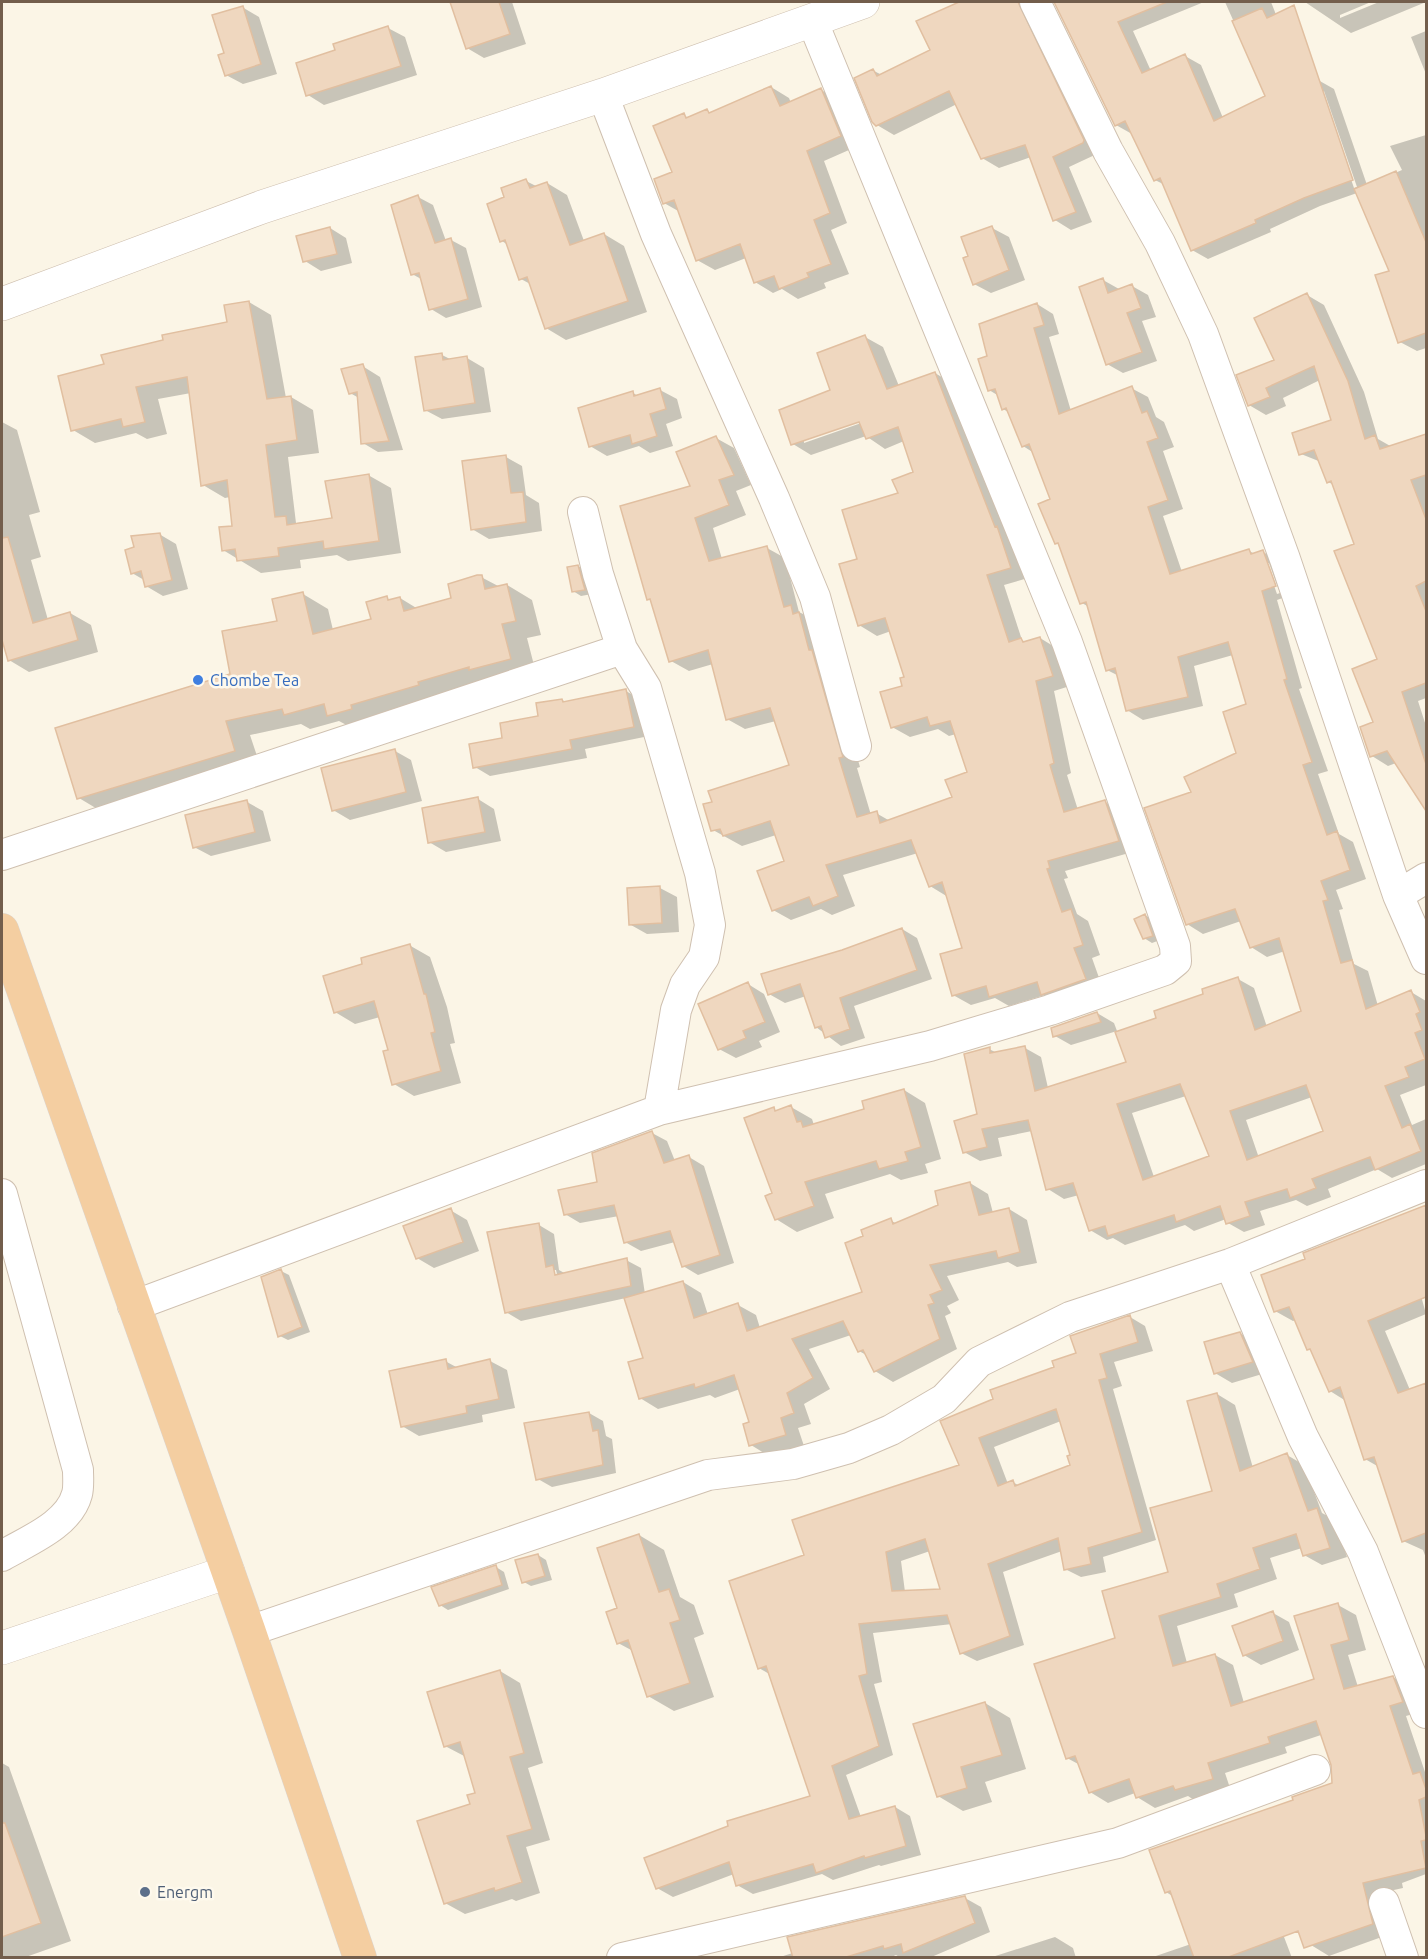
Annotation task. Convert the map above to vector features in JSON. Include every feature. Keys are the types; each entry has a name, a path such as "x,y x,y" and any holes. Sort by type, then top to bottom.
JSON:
{"highway":[{"path":"2,930 249,1631 360,1958"}],"street":[{"path":"2,304 262,207 603,95 863,2"},
{"path":"1035,2 1108,151 1160,243 1203,334 1285,559 1398,895 1426,959"},
{"path":"133,1306 660,1110 930,1046 1154,974 1165,970 1176,961 1175,946 1067,642 812,20"},
{"path":"603,95 656,234 774,498 815,597 856,746"},
{"path":"583,512 598,574 622,650 646,688 700,873 710,925 704,957 684,985 676,1010 660,1110"},
{"path":"2,855 622,650"},
{"path":"1398,895 1426,878"},
{"path":"249,1631 708,1475 793,1464 849,1448 891,1430 944,1399 979,1362 1011,1344 1070,1317 1230,1264 1426,1185"},
{"path":"2,1194 78,1470 78,1494 68,1512 51,1527 2,1556"},
{"path":"1230,1264 1303,1437 1362,1552 1426,1713"},
{"path":"2,1648 228,1572"},
{"path":"622,1958 1118,1843 1315,1770"},
{"path":"1384,1903 1404,1958"}],"building":[{"path":"450,2 499,2 510,34 466,49"},
{"path":"959,2 1018,2 1084,140 1083,143 1053,157 1076,212 1053,221 1025,145 981,159 949,91 876,126 872,122 854,78 873,69 877,76 930,50 916,21"},
{"path":"1054,2 1167,2 1118,22 1142,73 1185,54 1214,121 1265,96 1232,21 1262,8 1267,18 1294,5 1353,180 1304,198 1255,220 1256,223 1191,251 1160,178 1154,181 1125,121 1115,126"},
{"path":"243,6 261,64 225,76 218,55 224,53 212,15"},
{"path":"388,26 401,66 306,96 296,63 335,50 333,44"},
{"path":"771,86 780,106 821,88 841,136 807,151 830,213 814,220 831,264 807,273 809,277 779,289 774,276 754,283 740,244 696,261 674,200 663,204 654,179 672,172 653,126 684,113 686,118 707,109 709,113"},
{"path":"1396,171 1426,242 1426,333 1398,343 1375,275 1389,271 1354,189"},
{"path":"526,179 530,188 547,182 570,245 604,233 628,301 545,329 527,277 519,280 505,240 500,242 487,204 504,197 501,188"},
{"path":"418,195 435,243 451,238 468,299 429,310 419,273 411,275 391,205"},
{"path":"992,226 1009,270 973,285 963,258 968,256 961,237"},
{"path":"330,227 337,254 303,262 296,236"},
{"path":"1103,278 1108,293 1132,284 1141,308 1127,313 1142,352 1106,365 1079,287"},
{"path":"1307,293 1348,381 1365,439 1375,435 1380,449 1426,434 1426,475 1411,480 1426,519 1426,581 1416,586 1426,611 1426,683 1402,692 1426,764 1426,811 1387,751 1370,757 1360,727 1373,722 1352,669 1377,659 1334,551 1354,544 1331,481 1327,483 1314,450 1299,455 1292,433 1331,420 1314,366 1266,388 1270,397 1248,406 1236,375 1274,360 1254,318"},
{"path":"249,301 267,399 291,396 297,440 266,445 275,517 286,516 287,525 332,518 325,481 369,474 379,541 324,549 323,541 278,548 279,556 237,561 235,549 222,551 219,527 232,526 227,480 201,486 187,377 136,387 145,422 123,427 121,419 71,431 58,376 104,364 101,355 163,340 162,335 227,322 224,305"},
{"path":"1037,303 1044,325 1034,328 1059,414 1132,386 1142,413 1147,411 1158,438 1147,442 1168,500 1148,507 1170,574 1249,549 1251,554 1263,550 1276,586 1262,591 1287,679 1284,680 1312,762 1303,765 1327,835 1337,831 1350,870 1321,881 1328,900 1323,901 1341,963 1352,960 1366,1009 1411,990 1420,1012 1416,1014 1422,1030 1415,1033 1425,1059 1405,1067 1409,1077 1385,1086 1402,1128 1410,1124 1421,1151 1375,1170 1370,1157 1312,1179 1316,1188 1290,1198 1287,1189 1245,1202 1250,1216 1226,1224 1220,1206 1176,1222 1174,1215 1108,1236 1105,1226 1089,1231 1073,1183 1046,1190 1028,1120 982,1129 987,1147 963,1153 954,1121 977,1114 964,1054 990,1047 990,1053 1025,1046 1035,1091 1126,1062 1115,1032 1156,1018 1154,1011 1203,994 1202,989 1238,977 1255,1030 1301,1011 1279,938 1250,948 1235,909 1186,925 1144,808 1191,792 1184,777 1236,753 1223,712 1246,704 1228,642 1178,657 1188,697 1126,711 1115,668 1106,671 1086,602 1080,604 1058,543 1055,544 1038,504 1050,499 1029,444 1022,447 1006,408 1002,410 995,389 988,391 978,359 987,356 979,324","holes":["1180,1084 1209,1156 1143,1180 1117,1104","1306,1085 1323,1131 1247,1160 1230,1111"]},
{"path":"865,335 887,389 935,372 995,527 997,526 1011,568 987,575 1009,642 1021,638 1023,642 1040,637 1053,676 1036,681 1054,763 1050,765 1064,812 1105,800 1119,841 1048,861 1050,868 1047,869 1062,912 1071,909 1083,945 1074,948 1086,979 1041,995 1037,982 989,997 986,986 952,996 940,954 962,948 942,882 929,887 911,840 826,865 838,896 813,906 809,897 772,911 757,871 784,861 770,821 723,836 720,829 711,831 703,804 712,802 708,791 789,765 770,708 726,720 708,650 669,662 650,599 647,600 620,506 690,486 676,452 716,436 734,475 719,480 729,505 695,518 709,561 767,546 784,607 791,605 793,614 799,612 809,650 812,650 843,757 839,758 857,817 877,811 880,823 952,797 945,780 967,772 950,721 930,726 927,717 891,728 880,692 902,686 900,678 904,677 885,618 858,626 839,564 857,559 842,510 898,493 892,480 913,472 898,427 866,439 859,422 791,445 779,410 830,390 817,353"},
{"path":"442,353 443,360 467,356 475,403 424,411 415,357"},
{"path":"363,364 389,441 361,444 357,392 349,394 341,369"},
{"path":"660,388 666,409 650,414 657,436 632,444 630,435 589,447 578,408 633,391 634,396"},
{"path":"506,455 511,493 523,492 526,522 471,530 462,461"},
{"path":"160,533 172,580 145,587 141,571 131,574 125,550 134,547 131,536"},
{"path":"8,537 33,623 70,612 78,640 8,661 2,640 2,538"},
{"path":"578,565 585,590 572,592 567,567"},
{"path":"482,575 485,589 507,584 516,621 502,624 511,659 469,670 469,667 418,682 419,685 351,705 352,709 327,716 324,704 284,715 282,709 226,721 235,751 77,799 55,728 230,674 222,631 277,621 272,599 303,592 313,634 371,619 366,602 387,596 388,600 400,597 404,611 451,598 448,584"},
{"path":"626,689 634,727 570,740 572,749 473,768 469,744 502,738 500,723 538,716 536,703 562,699 563,702"},
{"path":"395,749 406,792 332,811 321,768"},
{"path":"478,797 485,832 428,843 422,808"},
{"path":"247,800 255,832 193,848 185,815"},
{"path":"660,886 662,923 629,925 627,888"},
{"path":"1145,914 1153,936 1143,939 1134,919"},
{"path":"902,928 917,970 840,998 850,1029 825,1038 821,1026 815,1028 800,984 768,995 761,974 842,950"},
{"path":"410,944 424,994 426,994 435,1032 431,1033 441,1071 392,1085 383,1051 388,1050 374,1001 334,1013 323,976 362,964 361,958"},
{"path":"748,982 765,1022 743,1031 746,1038 718,1050 698,1004"},
{"path":"1097,1012 1101,1022 1053,1037 1051,1028"},
{"path":"904,1089 921,1147 905,1152 908,1161 879,1169 876,1161 805,1182 814,1206 775,1220 765,1196 772,1193 744,1118 774,1107 775,1111 791,1105 797,1122 801,1121 803,1127 864,1109 862,1101"},
{"path":"652,1131 664,1163 689,1155 720,1255 682,1267 670,1231 624,1243 614,1205 564,1215 558,1190 597,1182 592,1153"},
{"path":"970,1182 979,1215 1009,1208 1020,1252 998,1258 996,1251 930,1265 942,1290 930,1295 934,1303 928,1305 940,1339 874,1372 863,1350 858,1352 843,1321 792,1339 813,1378 787,1393 794,1413 781,1418 786,1435 749,1446 743,1424 749,1422 734,1375 695,1388 694,1384 639,1399 628,1362 643,1358 624,1298 683,1281 694,1318 738,1303 747,1331 862,1292 845,1243 863,1236 861,1230 891,1218 893,1224 938,1205 935,1191"},
{"path":"1426,1205 1426,1297 1368,1321 1398,1393 1426,1383 1426,1533 1402,1542 1374,1457 1364,1460 1340,1387 1329,1392 1310,1349 1307,1350 1289,1307 1274,1312 1261,1275 1305,1259 1303,1253"},
{"path":"451,1208 463,1242 416,1259 403,1226"},
{"path":"539,1223 546,1267 553,1265 555,1275 627,1258 631,1286 505,1313 487,1232"},
{"path":"281,1269 302,1327 278,1337 261,1277"},
{"path":"1130,1315 1138,1342 1100,1354 1107,1378 1099,1380 1142,1532 1088,1548 1091,1564 1064,1570 1058,1538 988,1564 1010,1636 960,1654 947,1615 859,1624 867,1674 859,1676 879,1746 832,1766 849,1819 895,1806 906,1846 865,1858 864,1856 816,1873 813,1864 736,1886 729,1862 656,1889 644,1858 728,1826 727,1821 810,1796 766,1666 758,1669 729,1581 804,1555 792,1520 959,1465 940,1421 993,1399 990,1390 1054,1367 1052,1361 1076,1353 1070,1336","holes":["1056,1409 1070,1455 1067,1456 1070,1465 1015,1486 1013,1480 998,1486 979,1438","925,1539 940,1589 892,1591 886,1552"]},
{"path":"1240,1332 1253,1362 1214,1374 1204,1342"},
{"path":"446,1359 448,1369 490,1359 499,1399 466,1406 467,1413 401,1427 389,1371"},
{"path":"1217,1393 1240,1471 1287,1453 1308,1511 1317,1508 1330,1548 1303,1556 1296,1534 1253,1548 1260,1569 1217,1584 1221,1597 1159,1616 1173,1666 1215,1654 1231,1706 1314,1679 1294,1616 1338,1603 1349,1640 1331,1645 1344,1689 1393,1676 1403,1702 1390,1706 1413,1774 1420,1772 1426,1789 1426,1797 1419,1800 1426,1836 1426,1840 1421,1841 1426,1868 1363,1883 1373,1924 1304,1948 1298,1931 1226,1958 1194,1958 1170,1891 1165,1893 1149,1850 1293,1800 1292,1797 1332,1783 1331,1765 1316,1721 1268,1737 1270,1743 1208,1763 1213,1779 1175,1790 1173,1786 1136,1798 1129,1779 1089,1793 1075,1756 1066,1759 1034,1664 1115,1638 1102,1591 1168,1572 1150,1508 1212,1491 1187,1401"},
{"path":"589,1412 593,1431 598,1430 603,1465 536,1480 524,1423"},
{"path":"639,1534 659,1592 669,1589 680,1620 670,1623 690,1683 647,1697 628,1640 617,1644 606,1612 617,1608 597,1548"},
{"path":"538,1554 545,1576 522,1583 515,1560"},
{"path":"496,1565 502,1585 439,1606 431,1587"},
{"path":"1273,1611 1283,1641 1243,1656 1232,1626"},
{"path":"500,1670 524,1753 510,1757 532,1829 507,1836 522,1882 495,1891 494,1888 444,1904 417,1821 470,1804 467,1795 475,1793 460,1742 444,1747 427,1692"},
{"path":"985,1702 1002,1755 961,1767 967,1788 937,1797 913,1724"},
{"path":"2,1823 5,1823 41,1923 2,1937"},
{"path":"965,1896 975,1923 903,1953 901,1944 884,1949 883,1946 843,1958 793,1958 787,1937"}],"place":[{"name":"Chombe Tea","path":"198,680"},
{"name":"Energm","path":"145,1892"}]}
